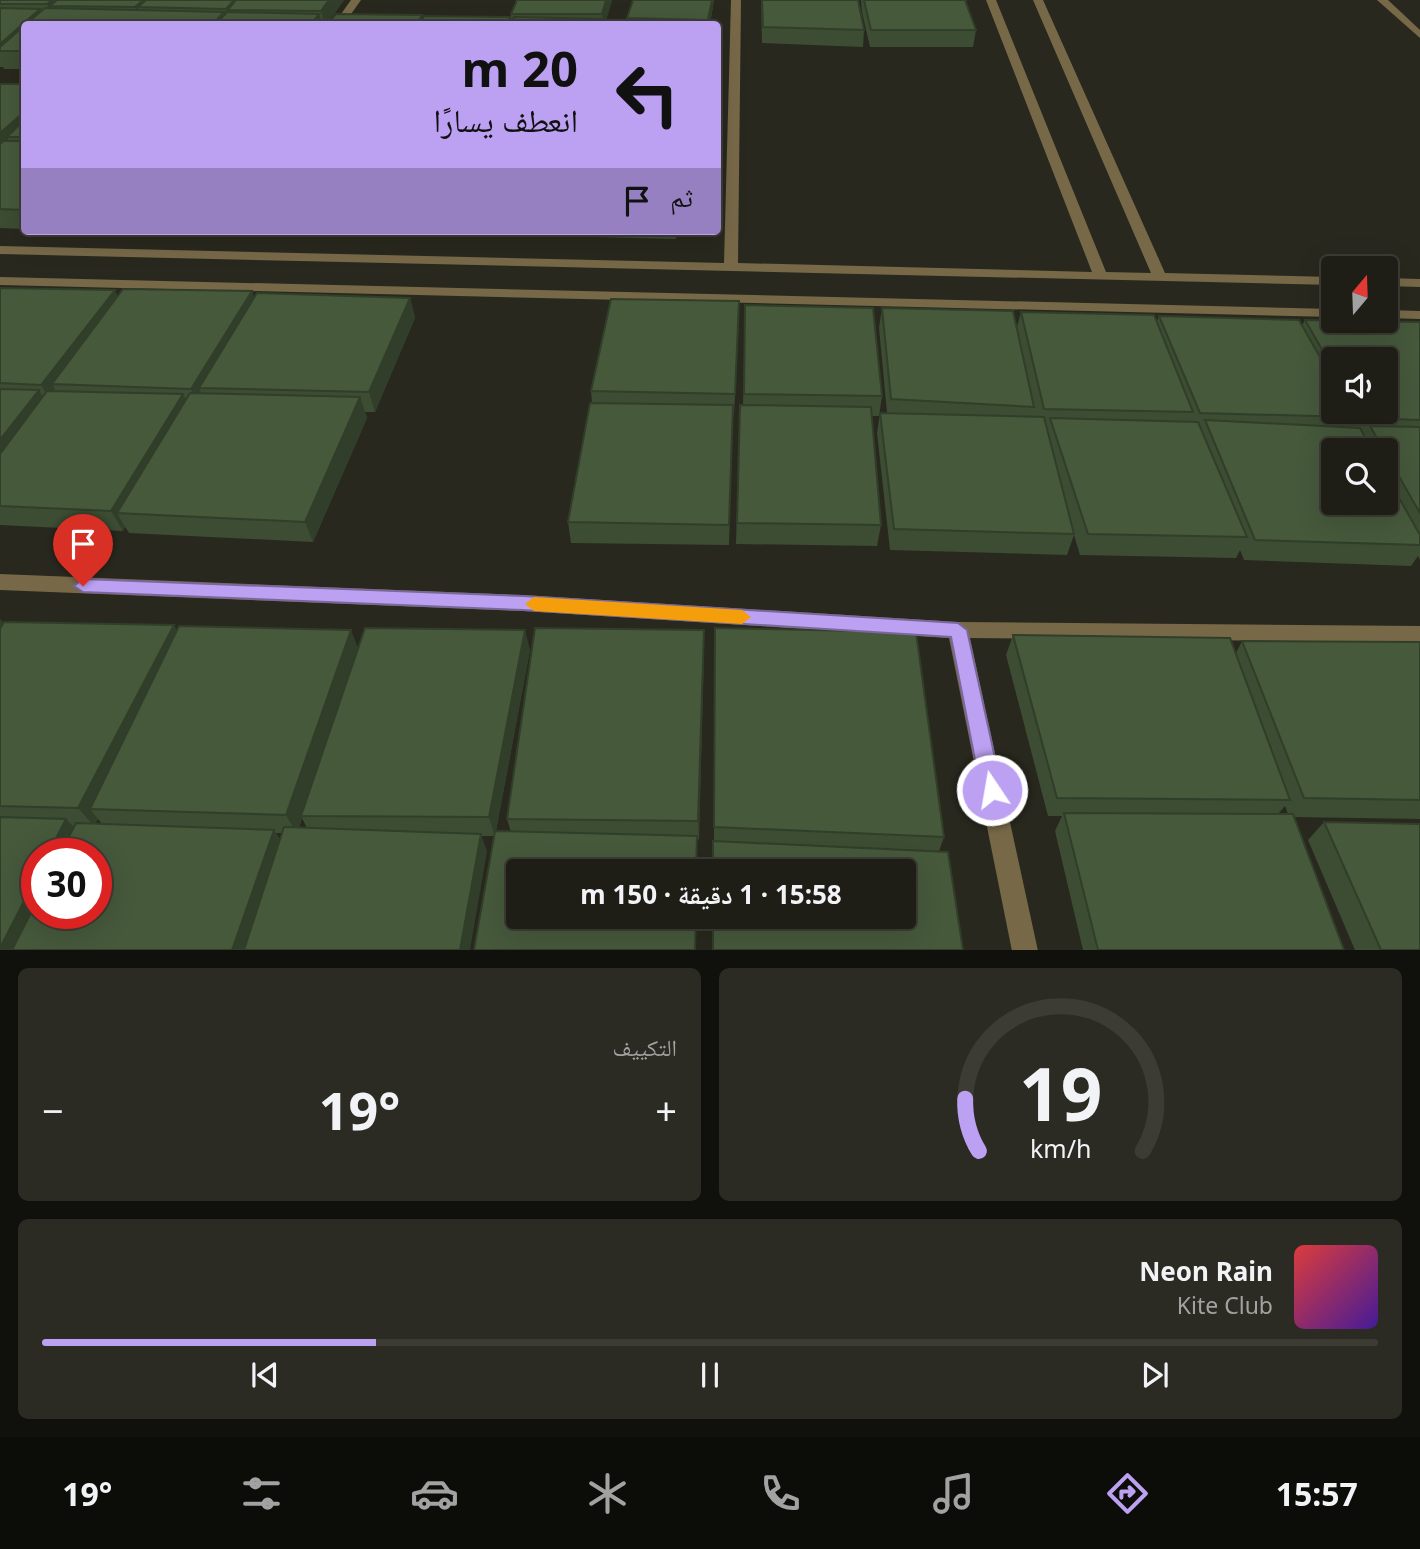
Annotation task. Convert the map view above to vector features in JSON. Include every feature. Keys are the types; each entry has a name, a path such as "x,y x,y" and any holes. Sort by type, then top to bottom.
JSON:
{"street":[{"path":"341,21 356,0"},
{"path":"732,269 732,99 736,0"},
{"path":"991,0 1101,276"},
{"path":"1038,0 1160,278"},
{"path":"1382,0 1420,35"},
{"path":"721,99 732,99"},
{"path":"0,250 1321,281"},
{"path":"0,281 1321,313"},
{"path":"1398,282 1420,283"},
{"path":"1398,314 1420,314"},
{"path":"0,582 523,603 958,630 1420,634"},
{"path":"958,630 1025,950"}],"building":[{"path":"0,0 52,0 47,4 0,4"},
{"path":"57,0 143,0 135,7 50,6"},
{"path":"146,0 234,0 226,9 138,7"},
{"path":"236,0 329,0 321,11 228,10"},
{"path":"517,0 606,0 602,14 511,14"},
{"path":"633,0 712,0 708,20 627,18"},
{"path":"762,0 858,0 864,30 763,27"},
{"path":"864,0 965,0 976,30 871,30"},
{"path":"0,8 40,9 26,21 21,21 21,26 0,44"},
{"path":"45,8 224,12 216,21 30,21"},
{"path":"227,12 319,14 313,21 219,21"},
{"path":"336,14 422,15 419,21 330,21"},
{"path":"424,16 510,17 509,21 422,21"},
{"path":"514,17 602,19 602,21 512,21"},
{"path":"21,29 21,51 0,51 0,47"},
{"path":"0,84 21,84 21,115 0,133"},
{"path":"21,123 21,137 7,137"},
{"path":"4,141 21,141 21,210 0,209 0,144"},
{"path":"0,288 115,290 41,385 0,383"},
{"path":"123,289 252,291 191,389 52,384"},
{"path":"257,293 410,298 369,392 199,388"},
{"path":"611,299 739,301 735,394 591,391"},
{"path":"745,305 873,308 882,396 744,394"},
{"path":"882,308 1013,311 1034,407 891,399"},
{"path":"1021,312 1154,315 1193,412 1044,409"},
{"path":"1159,316 1299,320 1321,359 1321,416 1200,413"},
{"path":"1305,320 1321,320 1321,333 1398,333 1398,322 1420,322 1420,420 1398,419 1398,347 1321,348"},
{"path":"0,389 39,390 0,440"},
{"path":"47,391 183,394 111,511 0,506 0,454"},
{"path":"190,393 360,397 305,522 117,513"},
{"path":"590,403 733,405 729,525 568,522"},
{"path":"740,405 871,407 881,525 737,523"},
{"path":"880,413 1044,417 1074,534 894,529"},
{"path":"1050,418 1198,422 1247,537 1088,534"},
{"path":"1205,420 1360,428 1365,438 1321,438 1321,515 1398,515 1398,496 1420,535 1420,545 1255,540"},
{"path":"1370,426 1420,427 1420,513 1398,475 1398,438 1377,438"},
{"path":"4,622 174,625 78,808 0,806 0,629"},
{"path":"179,626 351,630 286,815 90,809"},
{"path":"365,628 525,630 489,817 301,816"},
{"path":"535,628 704,630 698,821 507,819"},
{"path":"715,628 916,632 944,837 714,827"},
{"path":"1013,635 1230,638 1290,800 1057,798"},
{"path":"1242,641 1420,642 1420,800 1304,798"},
{"path":"1064,813 1293,814 1344,950 1098,950"},
{"path":"0,817 66,819 56,838 21,838 21,907 0,948"},
{"path":"1324,822 1420,824 1420,950 1381,950"},
{"path":"76,823 274,830 232,950 12,950 23,929 112,929 112,838 68,838"},
{"path":"284,827 481,834 460,950 244,950"},
{"path":"495,831 697,836 696,859 506,859 506,929 696,929 695,950 474,950"},
{"path":"713,841 948,852 963,950 713,950 713,929 916,929 916,859 713,859"}],"slow traffic":[{"path":"534,604 742,617"}],"route":[{"path":"83,586 523,603 958,630 992,790"}]}
